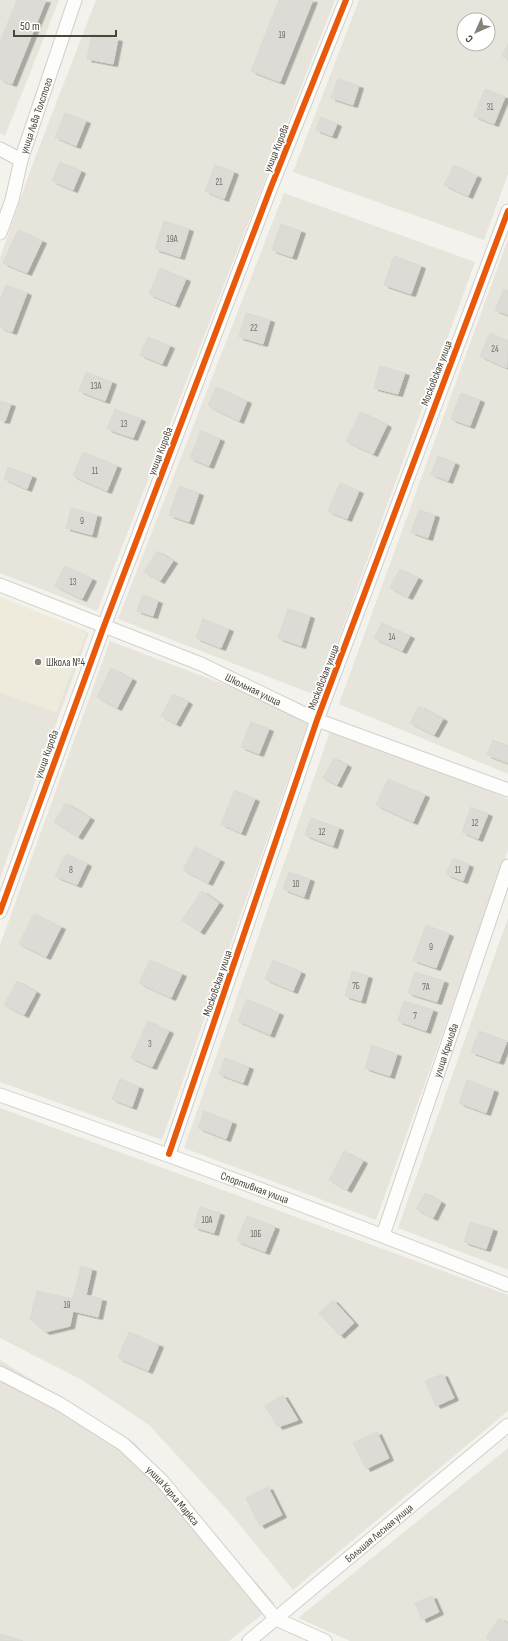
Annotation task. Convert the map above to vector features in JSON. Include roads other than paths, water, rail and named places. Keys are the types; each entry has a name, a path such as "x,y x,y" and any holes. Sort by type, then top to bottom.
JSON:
{"street":[{"name":"улица Льва Толстого","path":"0,233 12,200 21,160 75,0"},
{"name":"улица Кирова","path":"0,912 104,626 271,187 346,0"},
{"path":"0,149 21,160"},
{"name":"Московская улица","path":"169,1154 317,720 508,211"},
{"name":"Школьная улица","path":"0,585 201,664 317,720 508,790"},
{"name":"улица Крылова","path":"383,1235 508,866"},
{"name":"Спортивная улица","path":"0,1095 169,1154 383,1235 508,1285"},
{"name":"улица Карла Маркса","path":"0,1373 60,1404 123,1444 162,1481 276,1619 325,1641"},
{"name":"Большая Лесная улица","path":"249,1641 508,1425"}],"place":[{"name":"Школа №4","path":"38,662"}]}
